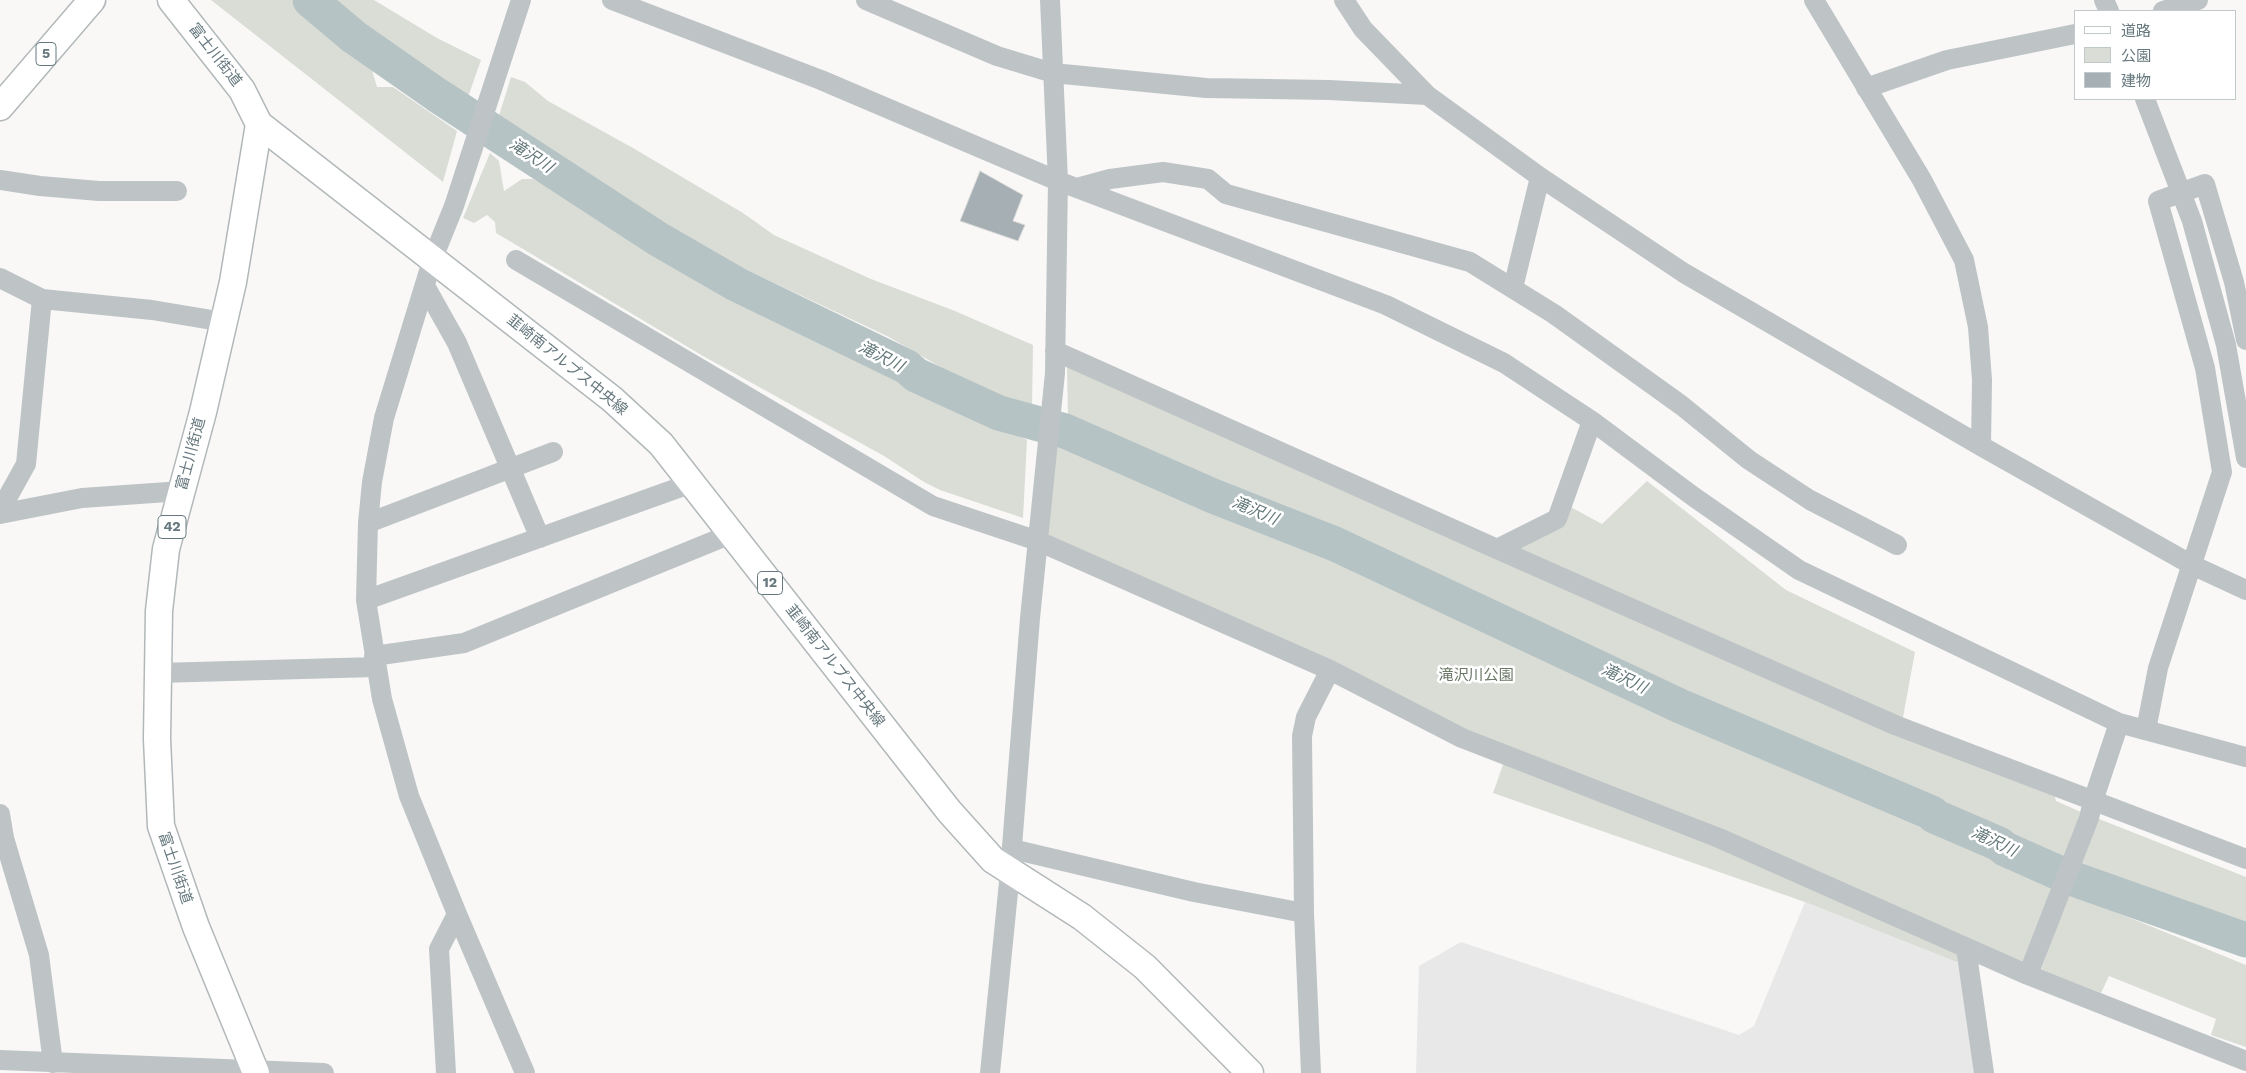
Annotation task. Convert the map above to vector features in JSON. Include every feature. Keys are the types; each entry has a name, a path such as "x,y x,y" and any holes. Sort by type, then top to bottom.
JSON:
{"main road":[{"name":"5","path":"0,107 92,0"},
{"name":"富士川街道","path":"171,0 242,90 260,124 234,282 166,549 159,610 157,739 161,826 196,927 255,1071"},
{"name":"韮崎南アルプス中央線","path":"260,124 612,399 661,444 948,811 993,860 1011,861 1145,967 1250,1073"}],"street":[{"path":"521,0 454,206 433,258 384,418 372,482 368,523 366,600 382,699 409,796 525,1073"},
{"path":"612,0 821,80 1058,181 1386,305 1504,363 1592,421 1694,497 1798,570 2119,723 2246,757"},
{"path":"866,0 997,56 1053,72 1206,88 1329,90 1427,96"},
{"path":"990,1073 1011,861 1030,618 1054,373 1058,181 1050,0"},
{"path":"1344,0 1362,29 1427,96 1540,177 1684,273 1980,446 2192,564 2246,590"},
{"path":"1814,0 1922,180 1964,260 1978,327 1982,380 1980,446"},
{"path":"2166,10 2198,0"},
{"path":"1866,88 1947,60 2074,34"},
{"path":"2146,100 2192,221 2226,345 2246,458"},
{"path":"1077,188 1110,179 1163,172 1208,179 1226,194 1470,262 1554,314 1681,405 1749,460 1810,500 1897,545"},
{"path":"1512,288 1540,177"},
{"path":"0,180 40,186 99,191 177,191"},
{"path":"2146,730 2158,668 2222,472 2205,368 2158,201 2205,184 2240,283 2246,340"},
{"path":"516,260 933,506 1038,542 1330,670 1462,738 1719,838 2028,975 2246,1061"},
{"path":"0,278 42,299 152,310 224,322"},
{"path":"424,286 457,343 540,538"},
{"path":"0,513 26,464 42,299"},
{"path":"1055,352 1895,726 2091,809 2246,860"},
{"path":"1497,550 1557,519 1592,421"},
{"path":"368,523 552,452"},
{"path":"366,600 692,483"},
{"path":"0,513 82,498 182,490"},
{"path":"158,673 375,661 464,643 731,534"},
{"path":"1311,1073 1304,913 1302,736 1306,717 1330,670"},
{"path":"2028,975 2039,952 2091,809 2119,723"},
{"path":"0,814 4,838 26,905 39,955 53,1062"},
{"path":"1011,861 1304,913"},
{"path":"446,1073 439,949 457,914"},
{"path":"1966,948 1984,1073"},
{"path":"0,1060 324,1073"}],"shaded area":[{"path":"1805,902 1959,963 1975,1073 1416,1073 1419,966 1461,942 1739,1035 1754,1026"}],"green space":[{"path":"211,0 292,0 297,9 304,11 371,67 377,87 393,87 457,131 443,182"},
{"path":"322,0 374,0 437,38 481,60 467,100 441,86 347,23"},
{"path":"511,77 525,82 548,101 633,148 743,213 774,235 871,279 955,311 1033,345 1032,408 961,379 889,337 732,263 657,221 576,168 497,122"},
{"path":"490,153 499,161 504,191 522,179 533,179 563,195 595,217 659,255 756,308 822,342 949,402 967,416 979,416 1027,440 1023,518 940,490 924,482 884,456 703,356 496,233 495,222 487,215 474,223 463,218"},
{"name":"滝沢川公園","path":"1067,365 1498,555 1567,505 1602,524 1647,481 1786,590 1915,652 1901,728 2052,785 2056,801 2081,812 2064,860 1947,807 1836,761 1448,591 1450,579 1425,579 1068,422"},
{"name":"滝沢川公園","path":"1049,423 1213,496 1319,538 1378,564 1659,696 1932,813 2027,859 2061,893 2028,975 1471,741 1038,541"},
{"path":"1505,759 1713,840 1962,952 1964,965 1805,902 1493,793"},
{"path":"2094,817 2246,877 2246,932 2078,866"},
{"path":"2069,893 2246,965 2246,1047 2211,1035 2216,1019 2109,976 2101,993 2041,970"}],"building":[{"path":"980,171 1023,195 1013,221 1025,225 1018,241 960,221"}],"waterway":[{"name":"滝沢川","path":"310,0 354,37 437,95 658,239 736,284 907,367 916,375 999,413 1065,431 1213,496 1335,544 1680,706 1932,813 1934,816 2068,877 2246,940"}]}
